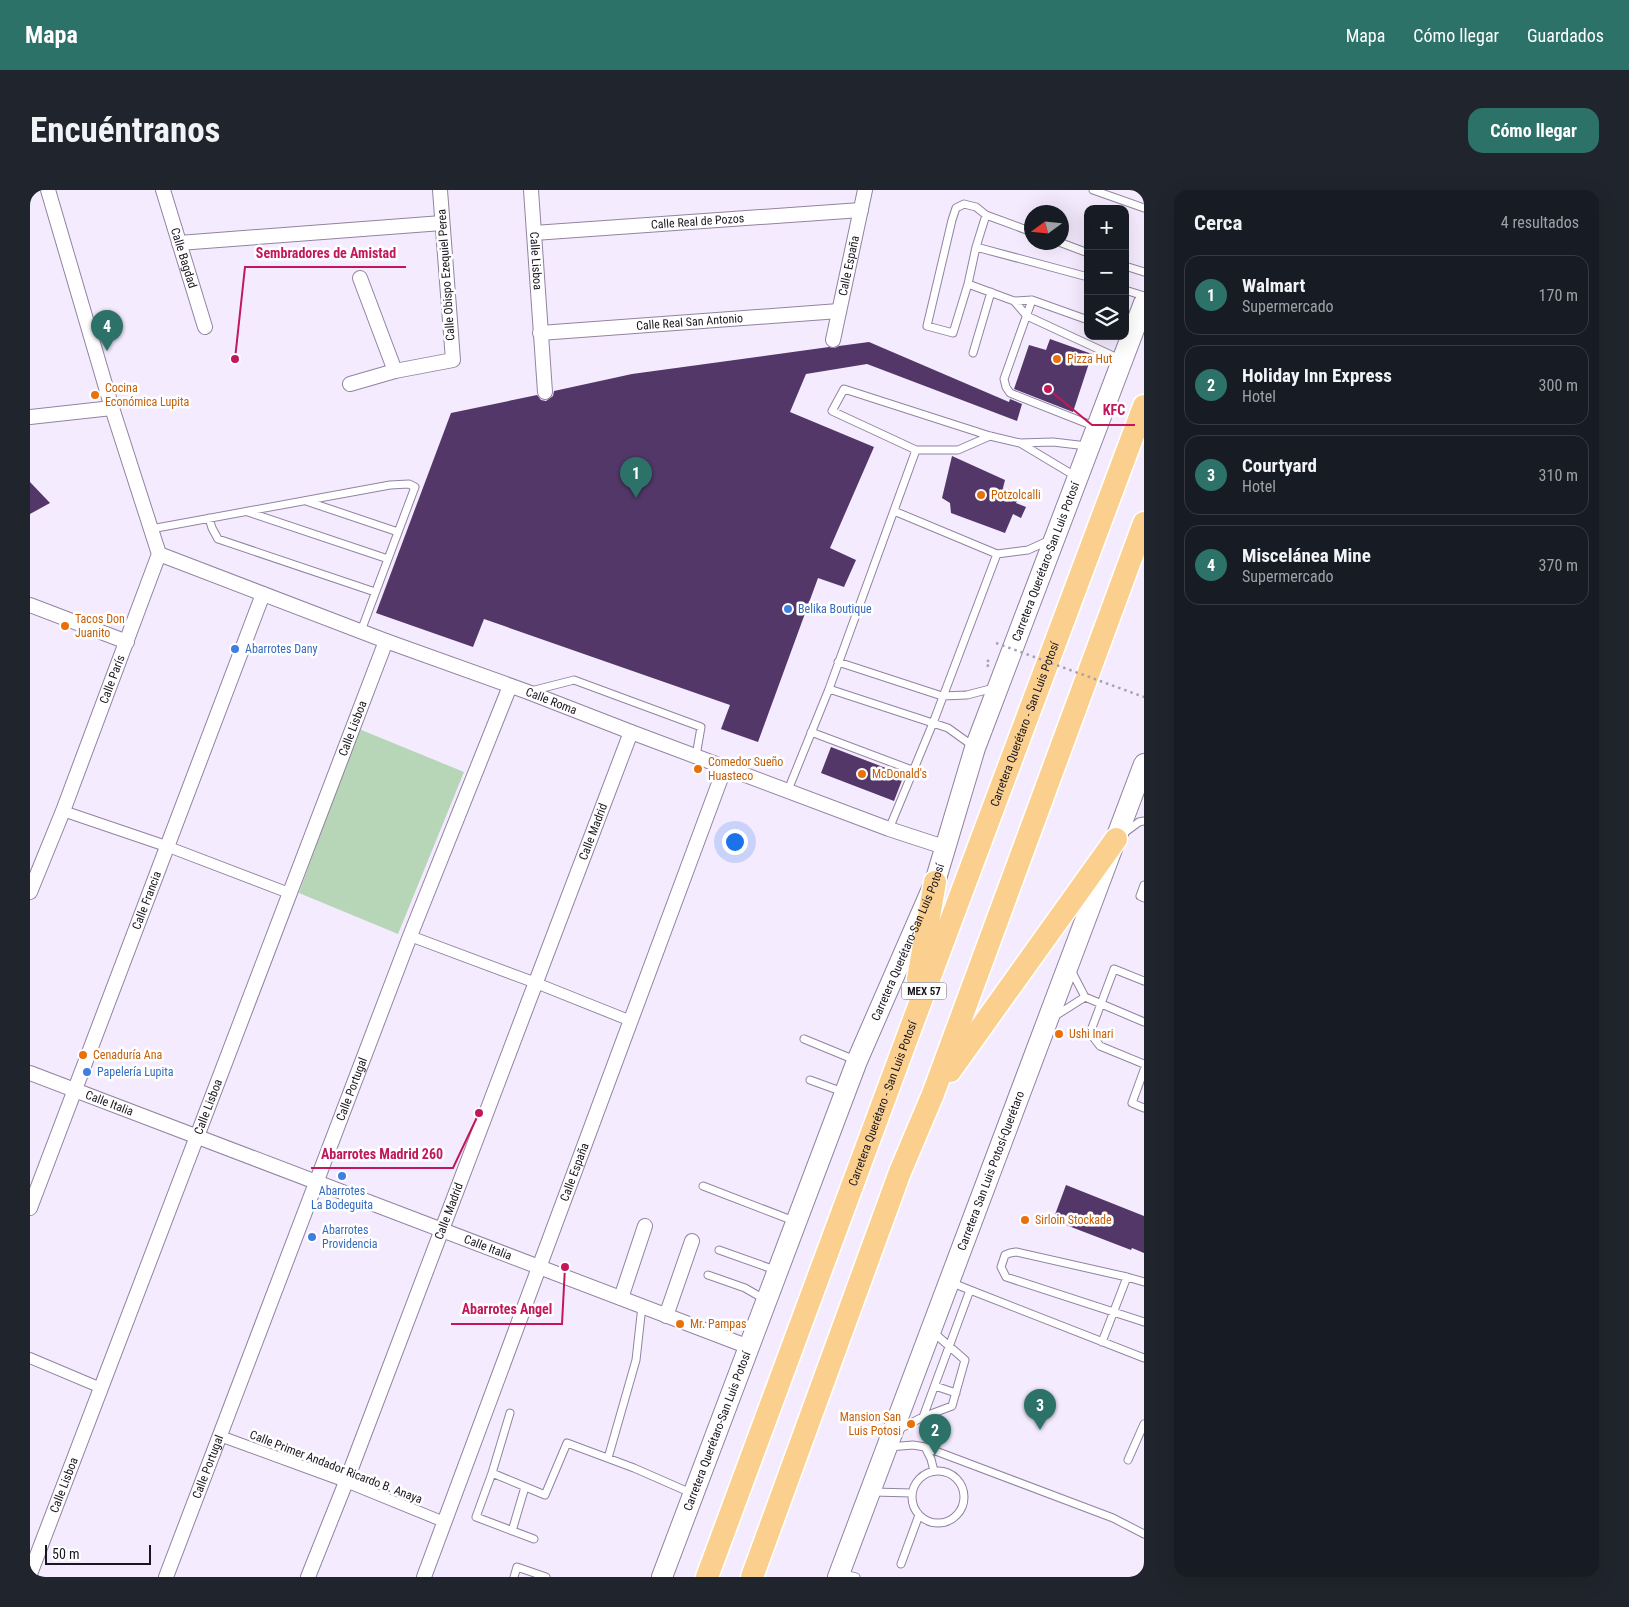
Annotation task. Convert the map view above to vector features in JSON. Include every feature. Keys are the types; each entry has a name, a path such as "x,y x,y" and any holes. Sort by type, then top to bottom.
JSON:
{"highway":[{"name":"Carretera Querétaro - San Luis Potosí","path":"707,1577 1144,406"},
{"path":"752,1577 900,1172 933,1094 1144,523"},
{"path":"933,1094 1116,839"},
{"path":"910,1030 935,882"}],"main road":[{"name":"Carretera Querétaro-San Luis Potosí","path":"1129,332 1144,303"},
{"name":"Carretera Querétaro-San Luis Potosí","path":"662,1577 857,1061 935,882 944,847 976,748 1090,447 1122,360 1127,340"},
{"name":"Carretera San Luis Potosí-Querétaro","path":"845,1576 870,1492 1144,764"}],"street":[{"path":"48,190 112,408 159,554"},
{"name":"Calle Bagdad","path":"164,190 205,327"},
{"name":"Calle Obispo Ezequiel Perea","path":"396,370 453,360 440,190"},
{"name":"Calle Lisboa","path":"531,190 545,392"},
{"name":"Calle España","path":"833,340 865,190"},
{"name":"Calle Real de Pozos","path":"534,233 861,210"},
{"path":"179,242 442,224"},
{"path":"350,384 396,370 360,278"},
{"name":"Calle Real San Antonio","path":"540,333 839,311"},
{"path":"30,417 112,408"},
{"name":"Calle Roma","path":"159,554 889,829 944,847"},
{"name":"Calle París","path":"30,892 63,811 159,554"},
{"name":"Calle Francia","path":"30,1208 263,594"},
{"path":"30,605 127,642"},
{"name":"Calle Lisboa","path":"30,1574 386,641"},
{"name":"Calle Portugal","path":"166,1577 410,936 510,686"},
{"name":"Calle Madrid","path":"308,1577 346,1482 631,732"},
{"name":"Calle España","path":"424,1577 726,767"},
{"path":"63,811 166,846 289,893"},
{"path":"410,936 631,1020"},
{"name":"Calle Italia","path":"30,1073 749,1347"},
{"path":"621,1298 645,1226"},
{"path":"666,1316 692,1240"},
{"path":"30,1358 101,1388"},
{"name":"Calle Primer Andador Ricardo B. Anaya","path":"220,1436 346,1482 444,1522"}],"lane":[{"path":"1093,190 1144,208"},
{"path":"986,215 953,333 927,326 956,208 964,204 976,207 986,215 1024,229"},
{"path":"1069,246 1084,251"},
{"path":"976,247 1084,277"},
{"path":"1129,267 1144,272"},
{"path":"968,284 1014,301 1032,300 1084,319"},
{"path":"1129,291 1144,296"},
{"path":"973,353 991,292"},
{"path":"1032,300 1004,379 1006,387 1010,392 1097,427"},
{"path":"1014,301 1026,316 1122,360"},
{"path":"990,436 958,450 916,450 832,411 844,389 990,436 1020,443 1053,442 1090,447"},
{"path":"1020,443 1078,478"},
{"path":"788,790 829,689 916,450"},
{"path":"151,529 390,485 409,484 414,487 361,631"},
{"path":"305,501 398,532"},
{"path":"246,511 388,559"},
{"path":"894,511 997,554 1028,550 1055,538"},
{"path":"209,518 218,539 375,592"},
{"path":"889,829 933,723 997,554"},
{"path":"838,662 942,696 967,695 999,687"},
{"path":"528,692 574,680 701,727 696,756"},
{"path":"829,689 948,728 976,748"},
{"path":"811,732 912,770"},
{"path":"1116,839 1139,822 1144,821"},
{"path":"1144,884 1140,896 1144,898"},
{"path":"1068,965 1085,998 1144,1022"},
{"path":"1144,980 1114,969 1090,1033 1100,1046 1144,1064"},
{"path":"1048,1020 1085,998"},
{"path":"804,1039 857,1061"},
{"path":"1144,1070 1132,1103 1144,1108"},
{"path":"810,1080 845,1092"},
{"path":"703,1186 796,1222"},
{"path":"718,1250 778,1271"},
{"path":"1144,1282 1016,1252 1005,1255 1001,1267 1006,1277 1144,1322"},
{"path":"708,1275 745,1288 767,1301"},
{"path":"1102,1342 1127,1277"},
{"path":"950,1281 1144,1358"},
{"path":"923,1417 970,1290"},
{"path":"608,1458 636,1360 642,1306"},
{"path":"890,1440 923,1417 952,1406 965,1360 931,1330"},
{"path":"935,1386 956,1393"},
{"path":"510,1412 492,1473 476,1517 534,1539"},
{"path":"1128,1460 1144,1424"},
{"path":"890,1440 925,1447 1113,1518 1144,1534"},
{"path":"492,1473 546,1495 567,1443 693,1494"},
{"path":"925,1447 934,1471"},
{"path":"934,1471 954,1476 962,1487 964,1502 956,1516 942,1523 926,1520 914,1509 912,1493 920,1478 934,1471"},
{"path":"512,1531 525,1487"},
{"path":"870,1492 912,1493"},
{"path":"902,1564 919,1515"},
{"path":"514,1577 517,1567 546,1577"}],"path":[{"path":"996,643 1144,696"}],"green space":[{"path":"359,729 464,772 398,934 299,893"}],"building":[{"path":"1050,339 1092,354 1073,412 1014,389 1029,345 1046,350"},
{"path":"869,342 1009,402 1010,399 1022,404 1017,421 867,364 806,374 790,412 874,447 830,548 856,560 844,587 818,578 758,742 721,729 730,705 484,619 473,647 376,613 451,413 537,395 541,400 546,401 553,396 554,391 632,374"},
{"name":"Potzolcalli","path":"952,456 1005,480 1003,488 1020,493 1016,503 1026,507 1021,518 1013,514 1005,533 951,513 950,503 942,498"},
{"path":"30,482 50,503 30,514"},
{"name":"McDonald's","path":"831,747 904,775 894,801 821,773"},
{"path":"1066,1185 1144,1216 1144,1253 1132,1248 1131,1250 1053,1220"}],"place":[{"name":"Miscelánea Mine","path":"107,351"},
{"name":"Sembradores de Amistad","path":"235,359"},
{"name":"Pizza Hut","path":"1057,359"},
{"name":"KFC","path":"1048,389"},
{"name":"Cocina Económica Lupita","path":"95,395"},
{"name":"Potzolcalli","path":"981,495"},
{"name":"Walmart","path":"636,498"},
{"name":"Belika Boutique","path":"788,609"},
{"name":"Tacos Don Juanito","path":"65,626"},
{"name":"Abarrotes Dany","path":"235,649"},
{"name":"Comedor Sueño Huasteco","path":"698,769"},
{"name":"McDonald's","path":"862,774"},
{"name":"Ushi Inari","path":"1059,1034"},
{"name":"Cenaduría Ana","path":"83,1055"},
{"name":"Papelería Lupita","path":"87,1072"},
{"name":"Abarrotes Madrid 260","path":"479,1113"},
{"name":"Abarrotes La Bodeguita","path":"342,1176"},
{"name":"Sirloin Stockade","path":"1025,1220"},
{"name":"Abarrotes Providencia","path":"312,1237"},
{"name":"Abarrotes Angel","path":"565,1267"},
{"name":"Mr. Pampas","path":"680,1324"},
{"name":"Mansion San Luis Potosi","path":"911,1424"},
{"name":"Courtyard","path":"1040,1430"},
{"name":"Holiday Inn Express","path":"935,1455"}]}
